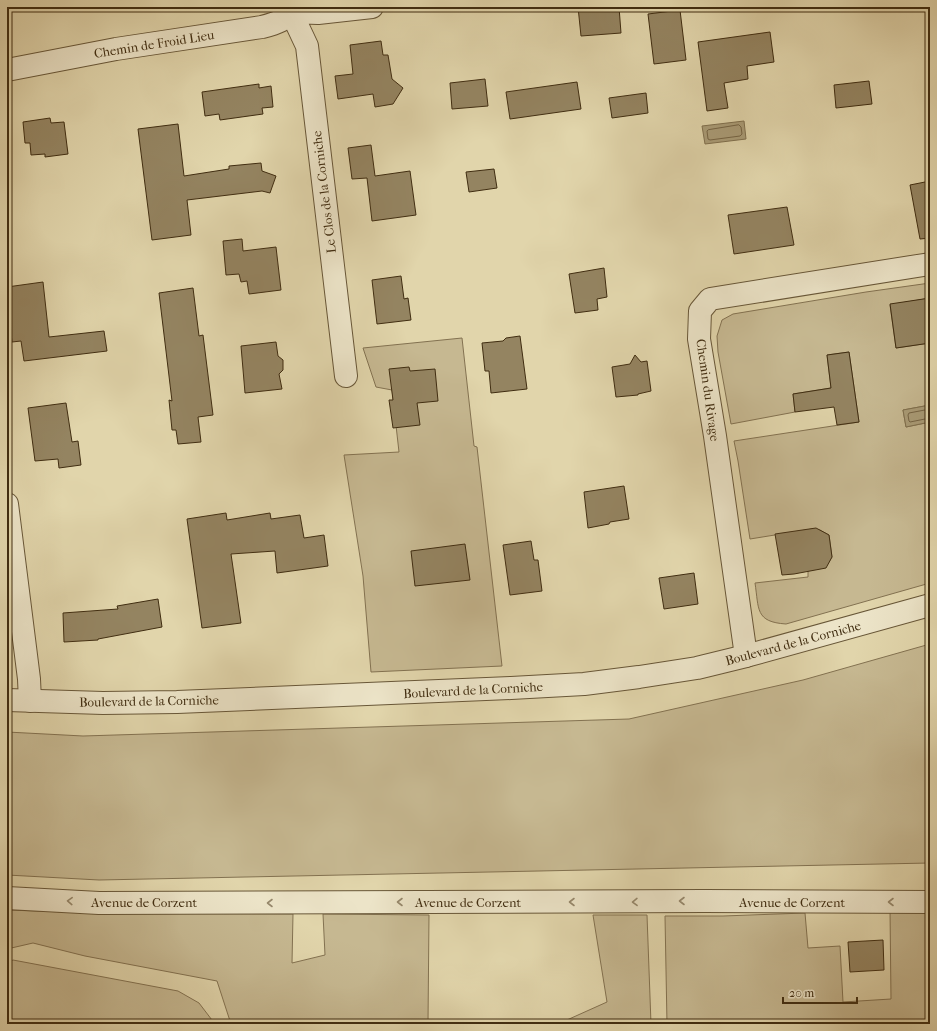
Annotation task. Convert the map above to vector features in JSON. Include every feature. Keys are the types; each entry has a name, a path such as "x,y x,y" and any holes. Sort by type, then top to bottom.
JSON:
{"street":[{"path":"292,9 318,13 372,7"},
{"name":"Chemin de Froid Lieu","path":"7,70 116,49 262,28 282,21 292,9"},
{"name":"Le Clos de la Corniche","path":"292,9 307,46 346,376"},
{"name":"Chemin du Rivage","path":"746,656 715,436 699,339 700,311 710,299 930,264"},
{"path":"7,504 29,679 30,701"},
{"name":"Boulevard de la Corniche","path":"7,700 103,703 177,702 584,684 697,668 746,656 930,605"},
{"name":"Avenue de Corzent","path":"7,898 99,903 697,901 930,902"}],"shaded area":[{"path":"930,283 930,298 890,305 896,348 930,343 930,405 903,410 906,427 930,422 930,583 786,624 776,623 769,620 764,617 758,607 755,583 808,577 808,571 827,565 832,557 829,535 820,530 812,529 750,539 734,441 859,422 849,352 827,355 831,388 793,394 795,412 731,424 718,352 717,336 722,320 733,314"},
{"path":"462,338 474,446 477,447 502,666 371,672 363,576 344,455 399,452 392,390 376,387 363,348"},
{"path":"930,644 930,863 99,880 7,875 7,732 83,736 629,719 803,680"},
{"path":"7,910 96,913 293,914 292,963 325,955 323,914 429,915 428,1024 231,1024 217,981 85,956 33,943 7,949"},
{"path":"890,910 930,910 930,1024 667,1024 665,916 723,916 805,913 808,948 840,946 843,1002 891,999"},
{"path":"593,915 647,915 651,1024 558,1024 607,1002"},
{"path":"13,960 178,991 199,1003 215,1024 7,1024 7,963"}],"water":[{"path":"744,121 746,139 705,144 702,126"},
{"path":"930,405 930,422 906,427 903,410"}],"building":[{"path":"578,7 619,7 621,33 581,36"},
{"path":"680,10 686,60 654,64 648,14"},
{"path":"770,32 774,62 747,66 748,79 724,83 728,108 707,111 698,42"},
{"path":"381,41 383,55 388,55 392,79 403,88 393,104 375,107 373,94 338,99 335,76 353,74 350,45"},
{"path":"485,79 488,106 452,109 450,83"},
{"path":"869,81 872,104 836,108 834,85"},
{"path":"577,82 581,109 510,119 506,92"},
{"path":"259,84 259,88 271,86 273,107 262,108 263,114 220,120 219,114 205,116 202,92"},
{"path":"646,93 648,113 612,118 609,98"},
{"path":"50,118 51,123 64,122 68,154 45,157 45,154 31,155 30,143 25,143 23,122"},
{"path":"178,124 184,176 229,169 229,166 261,163 262,171 276,176 270,193 262,191 187,200 191,235 152,240 138,129"},
{"path":"371,145 375,176 410,171 416,215 372,221 367,178 352,179 348,148"},
{"path":"494,169 497,188 469,192 466,172"},
{"path":"930,181 930,238 920,239 910,185"},
{"path":"787,207 794,245 734,254 728,215"},
{"path":"242,239 243,251 276,247 281,290 249,294 247,281 241,282 239,274 226,275 223,241"},
{"path":"604,268 607,297 597,299 598,310 575,313 569,274"},
{"path":"401,276 404,299 408,298 411,320 377,324 372,280"},
{"path":"43,282 49,337 104,331 107,351 24,361 21,341 12,342 7,287"},
{"path":"193,288 199,336 203,335 213,415 198,417 201,442 178,444 176,430 172,430 169,400 172,401 159,293"},
{"path":"930,298 930,343 896,348 890,304"},
{"path":"520,336 527,389 491,393 489,371 485,371 482,343 503,341 506,338"},
{"path":"276,342 278,356 283,360 283,370 279,374 282,389 245,393 241,346"},
{"path":"849,352 859,422 837,425 834,407 795,412 793,394 831,388 827,355"},
{"path":"635,355 641,362 647,361 651,391 638,395 616,397 612,367 630,364"},
{"path":"409,367 410,371 435,369 438,401 417,403 420,425 393,428 389,400 393,400 389,369"},
{"path":"66,403 72,442 78,441 81,465 59,468 58,459 35,461 28,408"},
{"path":"624,486 629,519 588,528 584,492"},
{"path":"226,513 227,520 270,513 271,519 300,515 304,538 324,535 328,566 277,573 275,551 231,554 241,623 202,628 187,519"},
{"path":"816,528 829,535 832,557 826,568 782,575 775,534"},
{"path":"531,541 534,560 538,560 542,591 510,595 503,545"},
{"path":"465,544 470,580 415,586 411,551"},
{"path":"694,573 698,604 664,609 659,578"},
{"path":"158,599 162,627 98,640 64,642 63,613 118,609 117,606"},
{"path":"883,940 884,970 850,972 848,942"}]}
